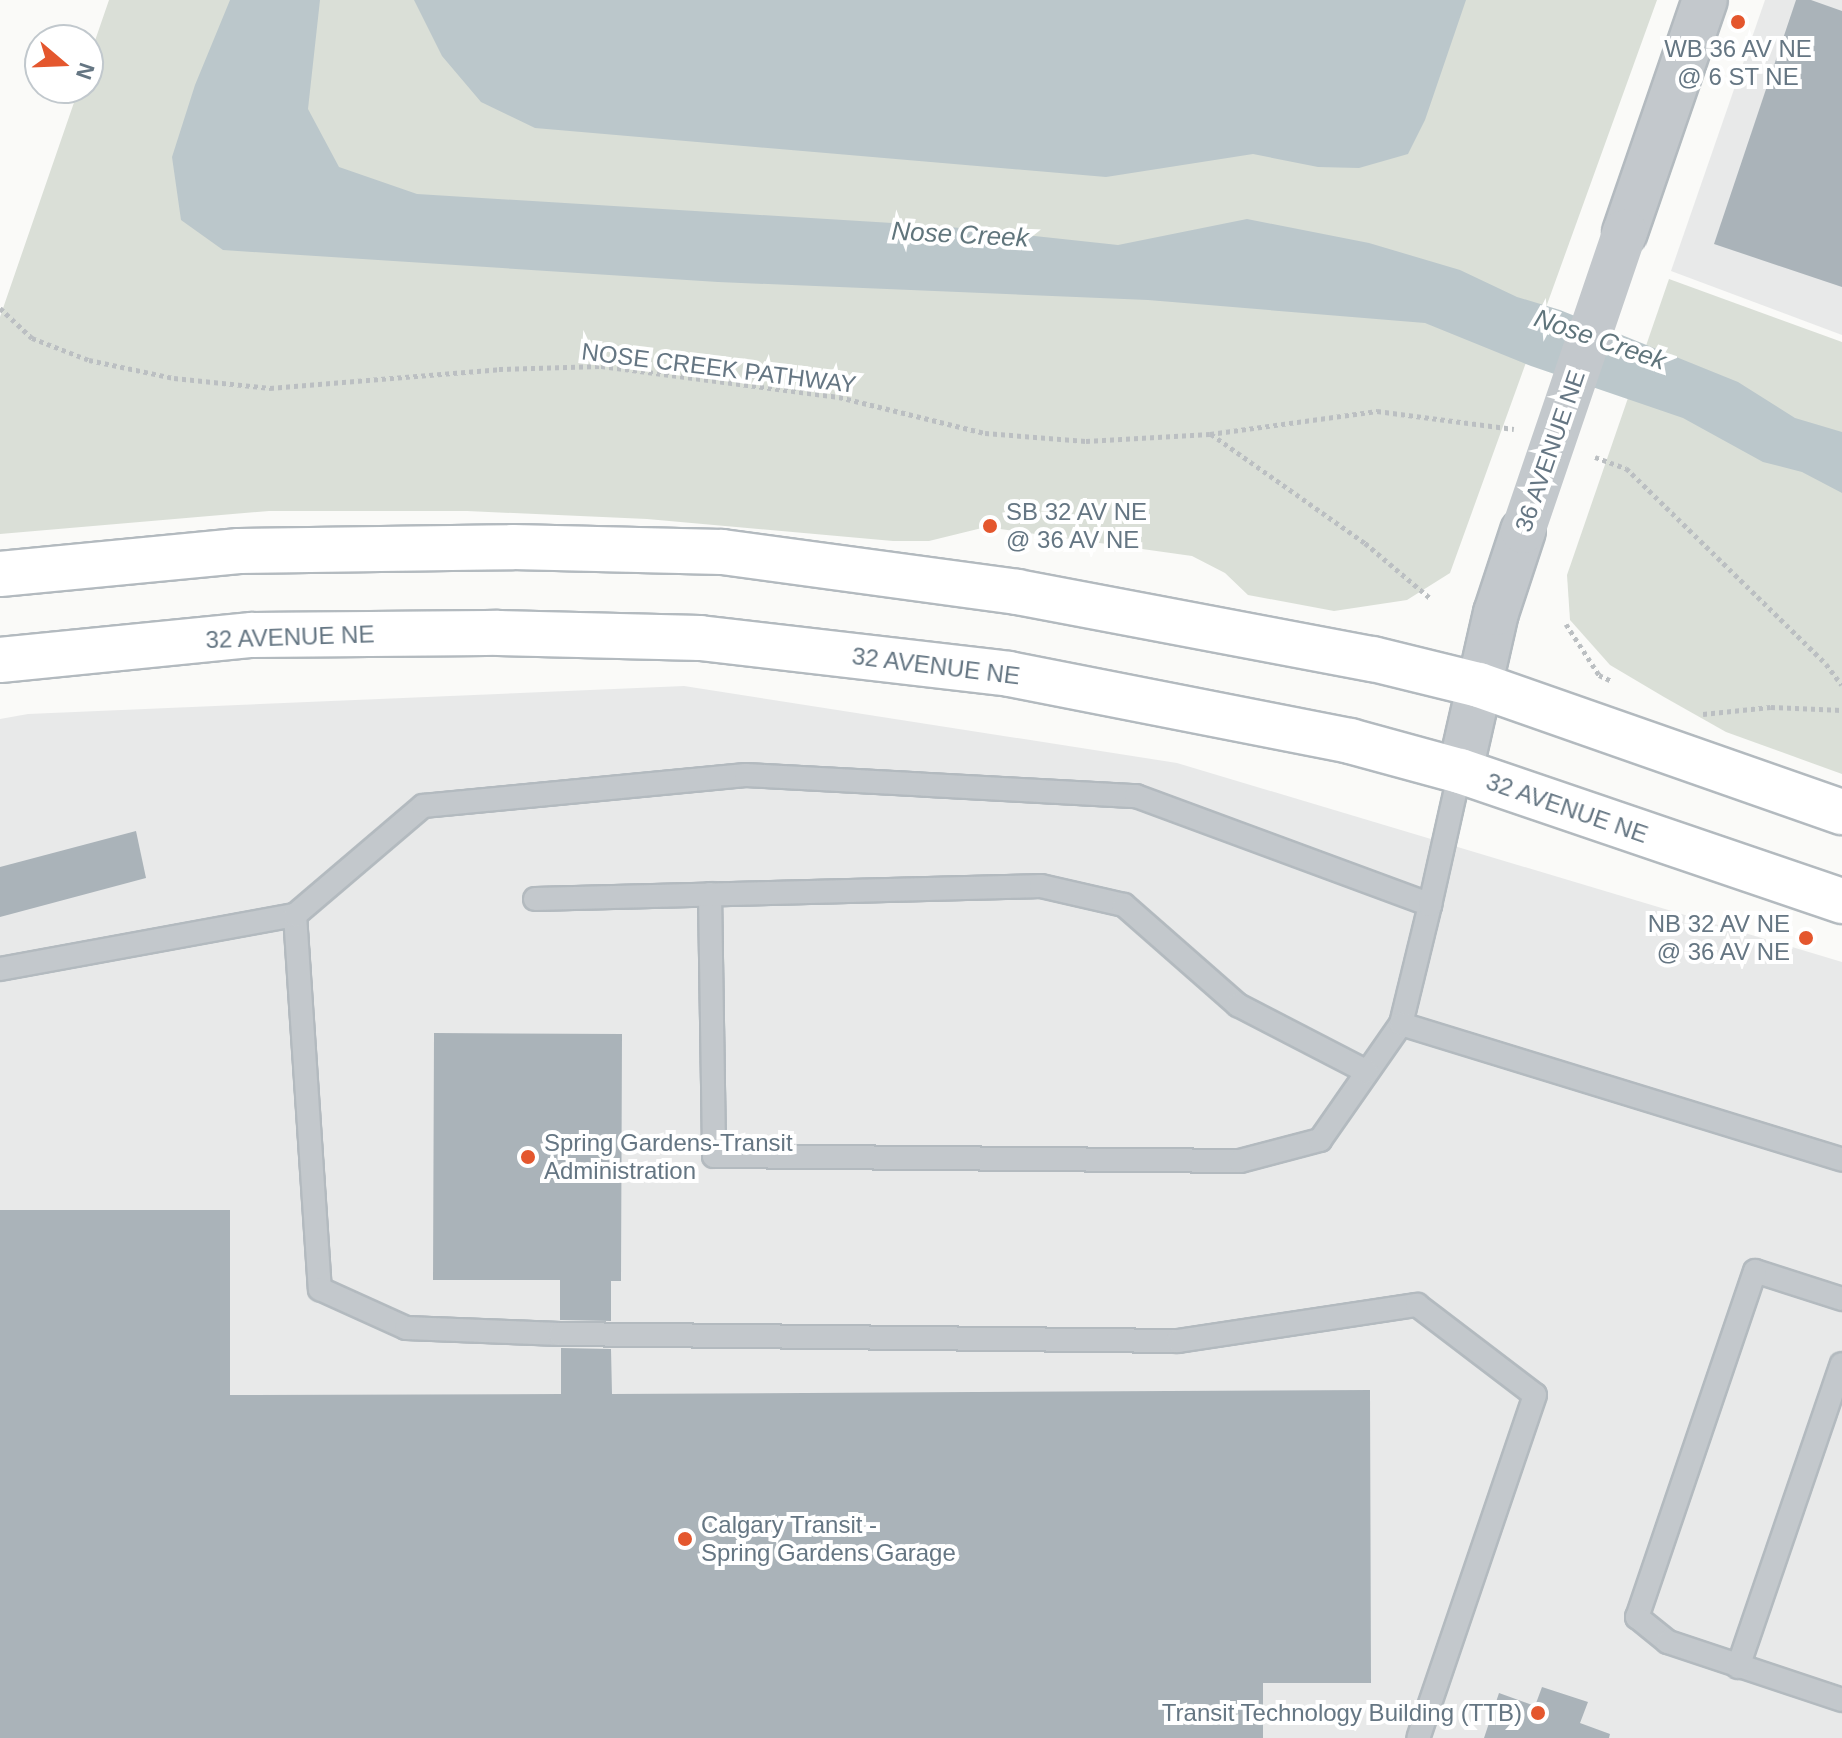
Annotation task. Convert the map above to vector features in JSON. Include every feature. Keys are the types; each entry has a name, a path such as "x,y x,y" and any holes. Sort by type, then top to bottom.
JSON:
{"main road":[{"path":"0,574 239,551 513,547 722,552 1017,592 1373,659 1479,685 1842,812"},
{"name":"32 AVENUE NE","path":"0,660 252,635 498,633 700,638 1009,674 1350,741 1460,771 1842,901"}],"street":[{"name":"36 AVENUE NE","path":"1460,771 1496,613 1705,0"}],"lane":[{"path":"710,894 714,1156 1240,1161 1320,1140 1401,1024 1460,771"},
{"path":"0,969 295,915 423,806 746,775 1136,796 1430,905"},
{"path":"535,899 1041,886 1124,905 1238,1005 1367,1072"},
{"path":"295,915 320,1289 406,1328 560,1334 1178,1341 1417,1305 1535,1395 1418,1738"},
{"path":"1401,1024 1842,1160"},
{"path":"1842,1299 1755,1271 1637,1617 1668,1642 1842,1700"},
{"path":"1738,1667 1842,1364"}],"path":[{"name":"NOSE CREEK PATHWAY","path":"0,308 32,338 89,360 174,378 270,388 499,369 601,366 839,397 985,433 1086,441 1210,434 1377,411 1501,425 1529,434"},
{"path":"1210,434 1340,524 1430,598"},
{"path":"1584,453 1626,468 1826,664 1842,685"},
{"path":"1566,624 1599,675 1625,688"},
{"path":"1693,713 1708,715 1771,707 1842,710"}],"shaded area":[{"path":"109,0 1657,0 1450,573 1407,600 1334,611 1248,595 1225,573 1192,556 986,527 929,541 893,541 647,519 467,511 269,511 0,534 0,317 73,104 104,104 104,24 101,24"},
{"path":"1765,0 1842,0 1842,335 1671,271"},
{"path":"1669,279 1842,342 1842,774 1726,732 1664,697 1610,665 1570,620 1567,575"},
{"path":"684,686 1177,763 1842,962 1842,1738 0,1738 0,719 28,714"}],"water":[{"name":"Nose Creek","path":"230,0 320,0 308,109 339,167 417,194 941,226 1118,245 1247,219 1369,243 1460,270 1517,297 1560,310 1738,382 1795,418 1842,432 1842,493 1802,472 1763,462 1683,418 1531,366 1425,323 1148,300 718,282 223,250 181,220 172,157 195,85"},
{"path":"414,0 1466,0 1425,120 1408,154 1359,168 1318,167 1253,154 1106,177 535,128 481,102 442,56"}],"building":[{"path":"1796,0 1811,0 1842,11 1842,287 1714,244"},
{"path":"136,831 146,878 0,917 0,867"},
{"name":"Spring Gardens-Transit Administration","path":"434,1033 622,1034 621,1281 611,1281 611,1321 560,1320 560,1280 433,1280"},
{"name":"Calgary Transit - Spring Gardens Garage","path":"0,1210 230,1210 230,1395 561,1394 561,1348 611,1349 612,1394 1370,1390 1371,1683 1263,1683 1263,1738 0,1738"},
{"name":"Transit Technology Building (TTB)","path":"1542,1687 1588,1702 1580,1723 1610,1734 1609,1738 1484,1738 1499,1693 1535,1706"}],"place":[{"name":"WB 36 AV NE @ 6 ST NE","path":"1738,22"},
{"name":"SB 32 AV NE @ 36 AV NE","path":"990,526"},
{"name":"NB 32 AV NE @ 36 AV NE","path":"1806,938"},
{"name":"Spring Gardens-Transit Administration","path":"528,1157"},
{"name":"Calgary Transit - Spring Gardens Garage","path":"685,1539"},
{"name":"Transit Technology Building (TTB)","path":"1538,1713"}]}
